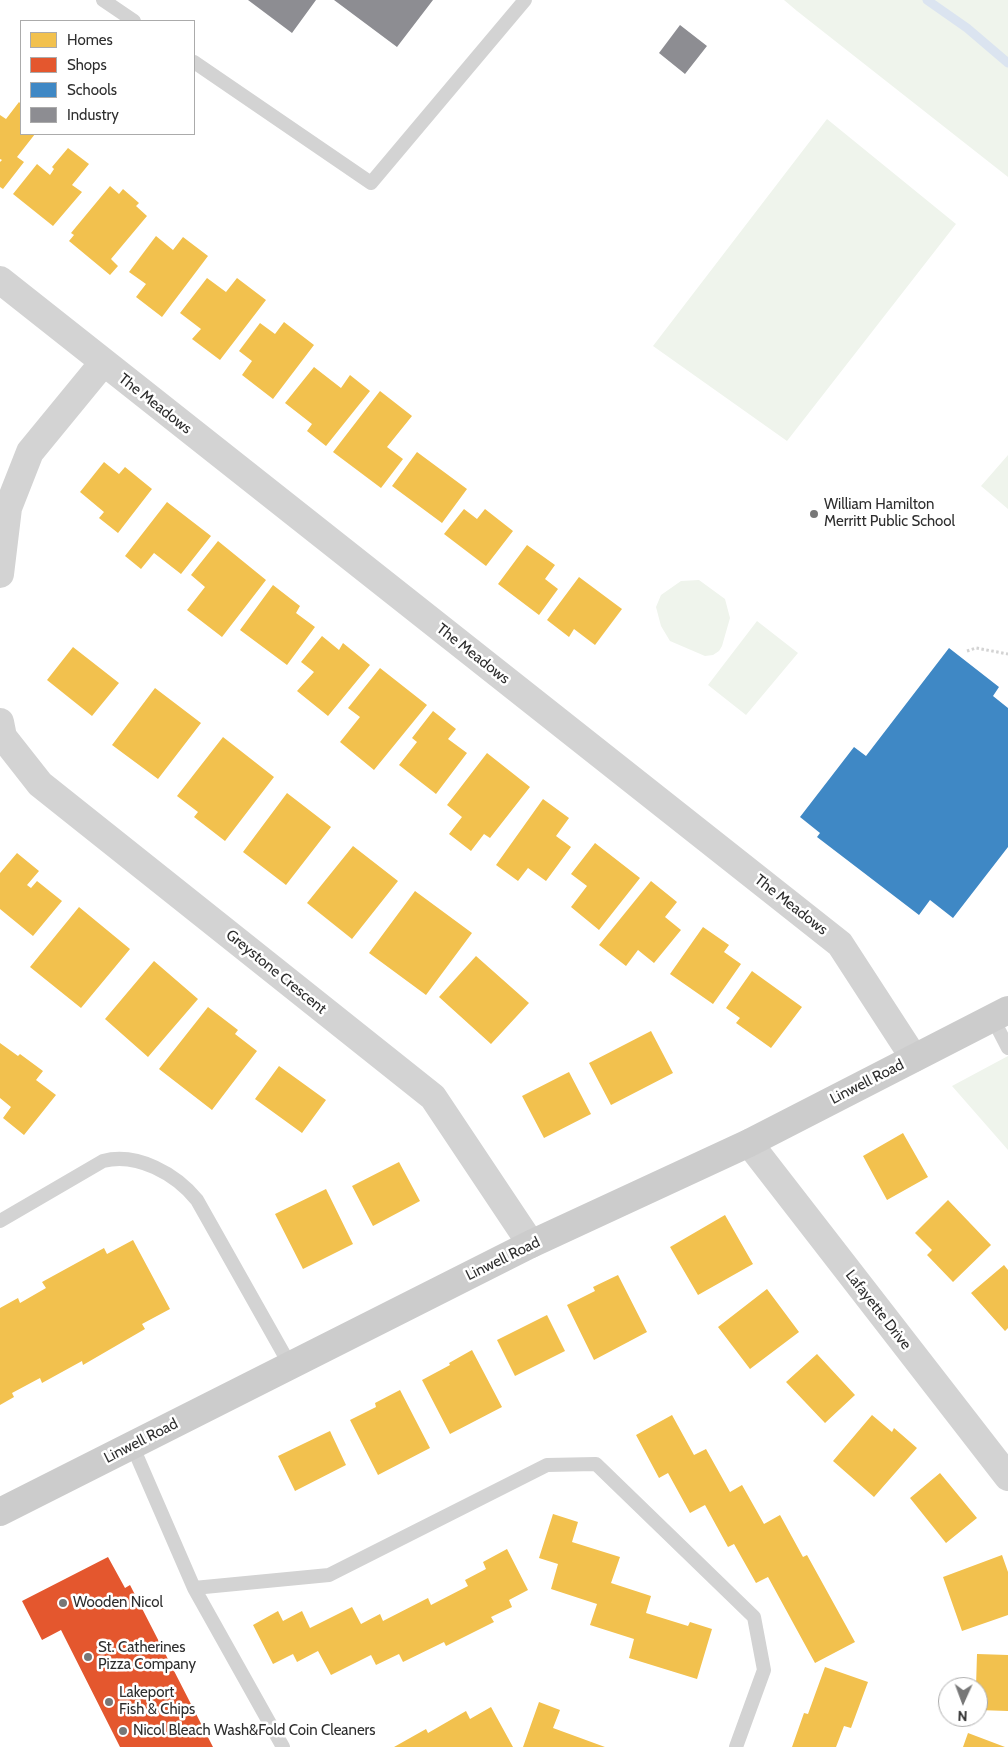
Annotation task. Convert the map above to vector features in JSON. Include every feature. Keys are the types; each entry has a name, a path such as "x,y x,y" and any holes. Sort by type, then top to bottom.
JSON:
{"main road":[{"name":"Linwell Road","path":"0,1512 531,1244 749,1143 1000,1014"}],"street":[{"name":"The Meadows","path":"0,280 840,944 914,1058"},
{"path":"0,574 8,508 30,452 103,363"},
{"name":"Greystone Crescent","path":"0,722 3,737 40,784 433,1097 531,1244"},
{"name":"Lafayette Drive","path":"749,1143 1008,1477"}],"lane":[{"path":"102,0 132,20"},
{"path":"195,63 372,183 525,0"},
{"path":"1000,1014 1008,1048"},
{"path":"0,1221 103,1161 118,1158 130,1160 168,1174 187,1188 203,1209 290,1365"},
{"path":"132,1445 194,1588 284,1747"},
{"path":"194,1588 329,1575 547,1465 596,1464 754,1617 764,1670 736,1747"}],"path":[{"path":"967,651 976,648 1008,654"}],"shaded area":[{"path":"784,0 1008,0 1008,177 797,11"},
{"path":"827,119 956,224 787,441 653,346"},
{"path":"1008,455 1008,509 981,486"},
{"path":"699,580 725,599 730,618 722,646 713,655 705,656 670,641 661,626 656,607 661,595 681,581"},
{"path":"757,621 798,653 746,715 708,685"},
{"path":"1008,1056 1008,1150 952,1086"}],"building: Homes":[{"path":"19,102 20,135 34,135 17,157 24,162 3,189 0,187 0,162 2,160 0,159 0,115 6,119"},
{"path":"68,148 89,164 72,185 82,192 53,226 13,194 37,164 50,175 54,169 52,167"},
{"path":"110,186 119,194 123,189 139,203 136,206 147,216 111,259 118,266 110,275 69,241 74,235 71,233"},
{"path":"156,236 173,250 183,237 208,256 162,317 136,297 146,284 129,272"},
{"path":"207,278 226,292 237,278 266,300 220,360 192,339 201,329 180,313"},
{"path":"284,322 314,345 273,399 242,375 252,361 239,351 260,323 275,334"},
{"path":"314,367 341,388 350,375 370,391 326,446 307,431 312,424 285,403"},
{"path":"380,391 412,416 387,447 403,459 381,488 333,452"},
{"path":"417,452 467,489 442,523 392,486"},
{"path":"104,462 119,474 125,467 152,489 118,533 99,518 104,512 80,492"},
{"path":"167,502 211,536 181,574 154,553 141,569 125,556"},
{"path":"464,509 477,519 485,509 513,531 486,566 444,534"},
{"path":"218,541 266,580 222,637 187,610 205,587 191,575"},
{"path":"527,545 555,565 545,579 558,589 539,615 498,584"},
{"path":"579,577 622,609 595,645 574,629 569,637 547,620"},
{"path":"273,585 300,606 296,613 315,627 287,665 240,630"},
{"path":"322,636 339,650 343,643 370,665 328,716 297,691 314,672 301,662"},
{"path":"73,647 119,683 92,716 47,680"},
{"path":"380,668 427,705 374,770 340,742 360,717 348,708"},
{"path":"155,688 201,723 158,779 112,745"},
{"path":"433,711 456,729 448,739 467,753 436,794 399,765 417,742 412,738"},
{"path":"223,737 274,777 225,841 194,817 198,812 177,796"},
{"path":"487,753 530,787 490,838 484,834 471,851 449,834 462,817 447,805"},
{"path":"287,793 331,827 286,885 243,852"},
{"path":"543,799 569,818 556,836 571,847 546,881 528,868 518,881 496,865"},
{"path":"595,843 640,878 599,930 571,907 587,886 571,874"},
{"path":"353,846 398,881 352,939 307,903"},
{"path":"17,853 39,871 27,885 31,888 37,881 62,901 33,936 0,909 0,873"},
{"path":"651,881 677,902 665,917 681,930 654,963 638,950 626,966 599,945"},
{"path":"415,891 472,933 426,995 369,953"},
{"path":"79,907 130,949 81,1008 30,967"},
{"path":"703,927 729,945 724,952 741,964 713,1004 670,974"},
{"path":"476,956 529,1003 491,1044 439,997"},
{"path":"154,961 198,999 148,1057 105,1019"},
{"path":"752,971 802,1007 771,1048 736,1023 740,1018 726,1008"},
{"path":"208,1007 238,1030 235,1034 257,1051 212,1110 159,1069"},
{"path":"651,1031 673,1073 611,1105 589,1063"},
{"path":"0,1043 18,1056 20,1054 43,1071 36,1080 56,1095 24,1135 3,1118 11,1107 0,1098"},
{"path":"279,1066 326,1100 302,1133 255,1099"},
{"path":"569,1072 591,1114 544,1138 522,1096"},
{"path":"903,1133 928,1177 887,1200 863,1156"},
{"path":"399,1162 420,1201 373,1226 352,1186"},
{"path":"326,1189 353,1244 303,1269 275,1214"},
{"path":"948,1200 991,1245 953,1282 927,1255 932,1250 915,1233"},
{"path":"725,1215 753,1264 698,1295 670,1247"},
{"path":"133,1240 170,1309 142,1324 145,1329 83,1365 82,1361 42,1383 40,1378 12,1393 14,1397 0,1405 0,1308 18,1298 20,1303 46,1288 42,1282 104,1248 107,1254"},
{"path":"1004,1265 1008,1270 1008,1328 1005,1331 971,1293"},
{"path":"618,1275 647,1332 594,1360 567,1305 595,1291 593,1287"},
{"path":"767,1289 799,1332 750,1369 718,1327"},
{"path":"547,1315 565,1351 515,1376 497,1340"},
{"path":"472,1350 502,1407 450,1434 422,1380 450,1365 449,1363"},
{"path":"817,1354 855,1395 825,1423 786,1382"},
{"path":"400,1390 430,1448 378,1475 350,1420 376,1407 375,1403"},
{"path":"672,1415 694,1455 706,1449 730,1492 742,1485 764,1524 780,1515 803,1557 807,1555 855,1642 815,1663 768,1577 756,1583 734,1544 728,1547 705,1505 690,1513 668,1473 659,1478 636,1435"},
{"path":"872,1415 892,1432 894,1428 917,1448 874,1497 833,1461"},
{"path":"330,1431 346,1465 295,1491 278,1456"},
{"path":"940,1473 977,1518 946,1543 910,1498"},
{"path":"553,1514 578,1522 572,1542 620,1557 611,1583 651,1596 646,1613 688,1626 690,1622 712,1629 697,1679 629,1658 634,1639 590,1625 597,1604 551,1589 558,1564 539,1558"},
{"path":"507,1549 528,1590 509,1600 512,1607 491,1617 494,1622 446,1646 444,1642 403,1662 399,1654 376,1665 371,1655 331,1675 318,1651 297,1662 293,1654 273,1664 253,1625 278,1611 283,1621 302,1611 310,1628 352,1607 361,1624 380,1614 383,1621 428,1598 431,1605 468,1586 465,1580 486,1569 483,1562"},
{"path":"1002,1555 1008,1572 1008,1615 962,1631 943,1577"},
{"path":"977,1654 1008,1655 1008,1711 988,1710 988,1677 976,1677"},
{"path":"825,1667 868,1682 851,1728 844,1726 836,1747 792,1747 804,1713 808,1714"},
{"path":"539,1702 560,1710 553,1728 605,1747 523,1747"},
{"path":"491,1707 513,1747 394,1747 426,1729 428,1733 466,1711 470,1719"},
{"path":"968,1733 1005,1747 963,1747"}],"building: Shops":[{"path":"108,1557 125,1588 130,1585 213,1747 120,1747 61,1630 42,1640 22,1601"}],"building: Schools":[{"path":"949,648 999,687 993,696 1008,708 1008,847 953,918 930,900 919,915 817,837 820,833 800,817 854,747 866,756"}],"building: Industry":[{"path":"248,0 316,0 292,33"},
{"path":"334,0 433,0 397,47"},
{"path":"680,25 707,46 685,74 659,53"}],"waterway":[{"path":"927,0 967,28 1008,63"}],"place":[{"name":"William Hamilton Merritt Public School","path":"814,514"},
{"name":"Wooden Nicol","path":"63,1603"},
{"name":"St. Catherines Pizza Company","path":"88,1657"},
{"name":"Lakeport Fish & Chips","path":"109,1702"},
{"name":"Nicol Bleach Wash&Fold Coin Cleaners","path":"123,1731"}]}
